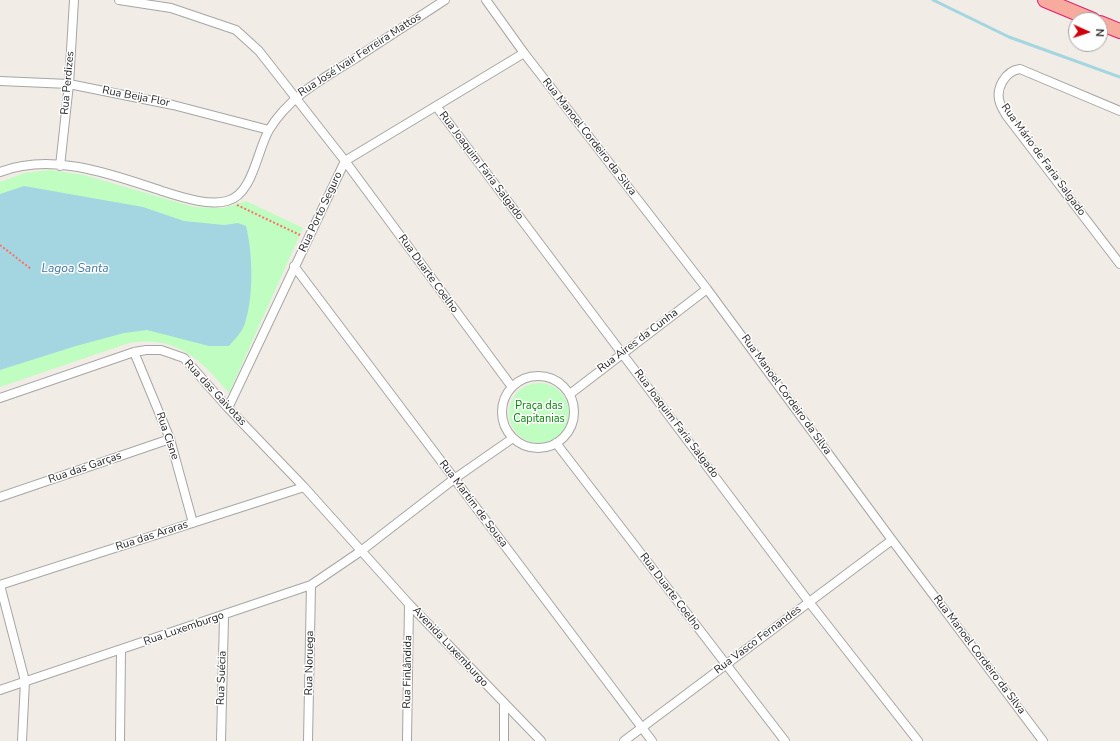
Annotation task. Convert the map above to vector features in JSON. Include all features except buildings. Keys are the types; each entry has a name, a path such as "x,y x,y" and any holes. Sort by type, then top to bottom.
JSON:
{"highway":[{"path":"1046,0 1074,12"},
{"path":"1108,26 1120,31"}],"street":[{"name":"Rua Perdizes","path":"60,166 69,84 74,0"},
{"name":"Rua Duarte Coelho","path":"119,0 170,8 236,30 259,51 345,161 512,387"},
{"name":"Rua José Ivair Ferreira Mattos","path":"228,201 241,194 248,182 269,130 296,97 445,0"},
{"name":"Rua Manoel Cordeiro da Silva","path":"486,0 524,53 707,289 892,540 1043,741"},
{"name":"Rua Porto Seguro","path":"228,408 345,161 524,53"},
{"name":"Rua Mário de Faria Salgado","path":"1120,111 1020,69 1014,70 1007,74 1000,88 1000,105 1006,115 1120,264"},
{"name":"Rua Beija Flor","path":"0,80 69,84 173,105 269,130"},
{"name":"Rua Joaquim Faria Salgado","path":"436,106 623,352 809,602 918,741"},
{"path":"0,172 9,168 34,165 96,169 194,199 217,203 228,201"},
{"name":"Rua Martim de Sousa","path":"294,266 652,741"},
{"name":"Rua Aires da Cunha","path":"570,394 707,289"},
{"name":"Rua das Gaivotas","path":"0,398 134,352 161,350 184,358 228,408 304,487 361,551"},
{"name":"Rua Cisne","path":"134,352 170,439 193,523"},
{"path":"536,375 549,377 561,384 570,394 574,407 573,421 566,434 556,443 545,447 533,448 522,444 513,438 504,424 502,408 504,401 512,387 523,379 536,375"},
{"path":"361,551 454,479 513,438"},
{"name":"Rua das Garças","path":"0,497 170,439"},
{"name":"Rua Duarte Coelho","path":"556,443 785,741"},
{"name":"Rua das Araras","path":"0,585 304,487"},
{"name":"Rua Vasco Fernandes","path":"624,741 892,540"},
{"name":"Rua Luxemburgo","path":"0,690 224,616 311,585 361,551"},
{"name":"Avenida Luxemburgo","path":"361,551 504,705 541,741"},
{"path":"0,585 25,681 22,741"},
{"name":"Rua Noruega","path":"308,741 311,585"},
{"name":"Rua Finlândida","path":"407,741 409,604"},
{"name":"Rua Suécia","path":"221,741 224,616"},
{"path":"120,741 121,650"},
{"path":"504,705 504,741"}],"path":[{"path":"228,201 308,239"},
{"path":"0,245 32,269"}],"green space":[{"name":"Lagoa Santa","path":"49,170 84,175 194,207 223,208 246,201 303,228 229,393 208,370 186,352 174,346 146,341 129,343 0,387 0,182 25,173"},
{"name":"Praça das Capitanias","path":"539,383 555,388 560,392 564,397 569,413 564,429 560,434 555,438 539,443 523,438 518,434 514,429 509,413 514,397 518,392 523,388"}],"water":[{"name":"Lagoa Santa","path":"24,186 143,207 184,221 224,225 238,223 246,226 250,250 251,290 250,303 244,326 241,331 229,346 209,346 147,330 124,333 76,346 0,370 0,194"}],"waterway":[{"path":"933,0 1009,37 1120,77"}]}
